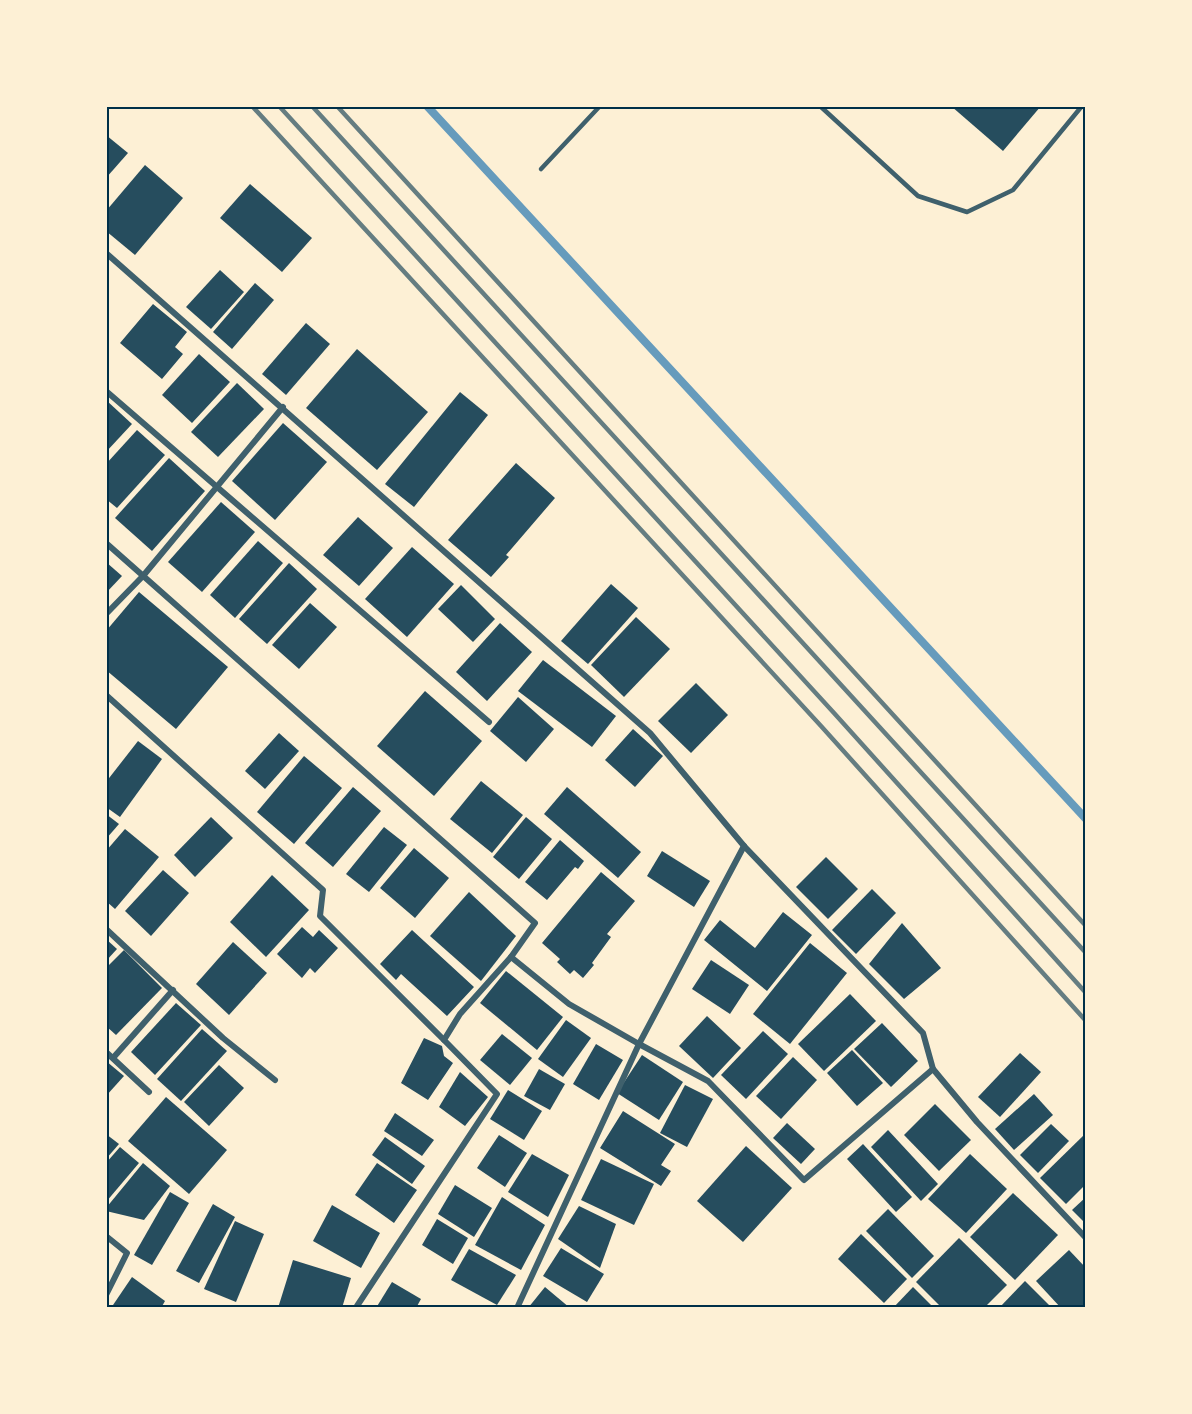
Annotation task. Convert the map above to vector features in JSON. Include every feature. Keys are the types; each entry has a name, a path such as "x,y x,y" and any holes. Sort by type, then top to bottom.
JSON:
{"street":[{"path":"106,253 650,733 744,846 923,1033 933,1069 977,1122 1086,1238"},
{"path":"106,391 489,722"},
{"path":"106,614 143,576 283,407"},
{"path":"106,543 535,923 511,957 460,1014 444,1040"},
{"path":"106,695 323,890 320,916 497,1094 357,1306 359,1308"},
{"path":"517,1308 639,1044 744,846"},
{"path":"106,929 223,1038 275,1080"},
{"path":"511,957 569,1004 708,1081 804,1180 933,1069"},
{"path":"113,1058 173,990"},
{"path":"106,1052 149,1092"},
{"path":"106,1236 128,1253 106,1295"}],"lane":[{"path":"541,170 600,106"},
{"path":"820,106 918,196 966,212 1013,190 1083,106"}],"building":[{"path":"951,106 1041,106 1003,151"},
{"path":"106,135 128,153 106,178"},
{"path":"145,165 183,198 135,255 106,231 106,211"},
{"path":"250,184 312,238 282,272 220,218"},
{"path":"220,270 244,292 211,329 186,307"},
{"path":"255,283 274,300 232,349 213,332"},
{"path":"153,304 187,332 175,347 183,354 162,379 120,343"},
{"path":"306,323 330,344 286,395 262,374"},
{"path":"357,349 428,412 377,470 306,408"},
{"path":"199,354 230,382 192,423 162,395"},
{"path":"237,383 264,409 218,457 191,432"},
{"path":"460,392 488,415 414,507 385,484"},
{"path":"106,400 132,424 106,452"},
{"path":"283,423 327,462 275,520 232,481"},
{"path":"137,430 165,455 117,508 106,499 106,464"},
{"path":"169,458 205,491 152,551 115,518"},
{"path":"516,463 555,498 506,555 509,557 491,577 448,540"},
{"path":"221,502 255,532 202,592 168,562"},
{"path":"358,517 393,548 359,586 323,555"},
{"path":"258,541 283,563 235,618 210,595"},
{"path":"412,547 454,584 407,637 365,599"},
{"path":"106,562 122,576 106,593"},
{"path":"289,563 317,589 267,644 239,619"},
{"path":"611,584 638,608 588,664 561,641"},
{"path":"461,585 495,619 473,642 438,609"},
{"path":"139,592 228,667 176,729 106,670 106,631"},
{"path":"310,603 337,627 299,669 272,645"},
{"path":"636,617 670,649 624,697 591,665"},
{"path":"500,623 532,652 487,701 456,672"},
{"path":"543,660 616,716 592,747 518,691"},
{"path":"696,683 728,715 691,753 658,721"},
{"path":"425,691 482,741 434,796 377,746"},
{"path":"518,697 554,729 526,762 490,731"},
{"path":"633,729 663,756 635,787 605,760"},
{"path":"279,733 299,751 265,789 245,771"},
{"path":"138,741 162,759 120,817 106,807 106,782"},
{"path":"304,756 342,788 294,844 257,812"},
{"path":"481,781 523,815 492,853 450,819"},
{"path":"353,787 381,811 333,867 305,843"},
{"path":"567,787 641,852 618,878 544,814"},
{"path":"106,814 119,824 106,839"},
{"path":"211,817 233,838 195,877 174,855"},
{"path":"526,817 552,839 519,879 493,857"},
{"path":"384,827 407,845 369,892 346,874"},
{"path":"125,829 159,857 115,909 106,901 106,851"},
{"path":"560,840 584,861 578,869 575,867 547,900 525,882"},
{"path":"414,848 449,878 415,918 380,888"},
{"path":"662,851 710,881 694,907 647,876"},
{"path":"826,857 858,889 828,919 796,887"},
{"path":"163,870 189,893 151,936 125,911"},
{"path":"601,872 635,901 607,934 611,937 583,978 574,970 570,974 557,962 560,959 542,943"},
{"path":"272,875 309,910 266,957 230,922"},
{"path":"872,889 896,913 856,954 832,930"},
{"path":"469,892 516,936 481,981 430,936"},
{"path":"783,912 812,935 767,991 704,940 720,920 755,948"},
{"path":"902,923 941,968 904,999 869,964"},
{"path":"302,927 313,937 319,930 338,948 315,973 310,968 302,978 277,954"},
{"path":"412,930 474,987 447,1016 401,974 396,980 380,964"},
{"path":"106,939 117,949 106,961"},
{"path":"233,942 267,973 229,1015 196,984"},
{"path":"810,943 847,973 790,1044 753,1014"},
{"path":"124,950 162,988 116,1035 106,1026 106,968"},
{"path":"711,960 749,985 730,1014 692,989"},
{"path":"506,971 563,1017 537,1050 480,1003"},
{"path":"850,994 876,1021 824,1071 798,1044"},
{"path":"176,1003 201,1025 155,1075 131,1052"},
{"path":"707,1016 741,1048 713,1078 679,1046"},
{"path":"566,1020 591,1038 563,1077 538,1059"},
{"path":"882,1023 918,1061 891,1087 854,1049"},
{"path":"202,1029 227,1051 181,1101 157,1079"},
{"path":"763,1031 788,1054 746,1099 721,1075"},
{"path":"502,1034 532,1058 510,1085 480,1060"},
{"path":"424,1038 442,1046 444,1056 453,1063 428,1100 401,1083"},
{"path":"596,1044 623,1060 599,1100 573,1084"},
{"path":"852,1050 883,1083 857,1106 827,1073"},
{"path":"1020,1053 1041,1072 1000,1117 978,1097"},
{"path":"642,1055 683,1082 659,1120 617,1093"},
{"path":"793,1057 817,1080 781,1119 756,1096"},
{"path":"106,1061 124,1076 106,1096"},
{"path":"219,1065 244,1088 209,1126 184,1102"},
{"path":"539,1069 565,1084 550,1110 524,1096"},
{"path":"460,1072 488,1097 465,1126 439,1107"},
{"path":"685,1085 713,1099 687,1147 660,1133"},
{"path":"508,1090 542,1111 524,1140 490,1119"},
{"path":"1034,1094 1053,1115 1014,1150 995,1129"},
{"path":"166,1097 227,1150 189,1194 128,1141"},
{"path":"935,1104 971,1140 939,1171 904,1135"},
{"path":"623,1111 675,1144 661,1165 671,1171 661,1186 600,1148"},
{"path":"395,1113 434,1140 422,1156 384,1131"},
{"path":"787,1123 815,1149 801,1164 773,1138"},
{"path":"1051,1124 1069,1141 1038,1173 1020,1155"},
{"path":"888,1130 938,1184 921,1201 871,1147"},
{"path":"1086,1133 1086,1184 1066,1204 1040,1178"},
{"path":"106,1134 119,1144 106,1159"},
{"path":"499,1135 527,1153 505,1187 477,1168"},
{"path":"385,1137 425,1166 412,1184 372,1155"},
{"path":"863,1144 912,1197 896,1212 847,1159"},
{"path":"746,1146 792,1188 743,1242 697,1201"},
{"path":"120,1147 139,1163 106,1202 106,1163"},
{"path":"532,1154 569,1175 548,1217 508,1192"},
{"path":"970,1154 1007,1189 966,1233 928,1199"},
{"path":"601,1159 654,1184 634,1225 581,1200"},
{"path":"143,1163 170,1186 144,1220 106,1211 106,1208"},
{"path":"377,1163 417,1190 394,1223 355,1195"},
{"path":"455,1185 492,1208 474,1237 438,1214"},
{"path":"170,1192 189,1203 152,1265 134,1255"},
{"path":"1013,1193 1058,1235 1015,1280 970,1237"},
{"path":"502,1197 545,1225 521,1270 475,1245"},
{"path":"1086,1197 1086,1224 1072,1210"},
{"path":"213,1204 235,1217 199,1283 176,1271"},
{"path":"332,1205 380,1233 361,1268 313,1241"},
{"path":"579,1206 616,1224 600,1268 558,1239"},
{"path":"888,1209 934,1256 912,1278 866,1231"},
{"path":"437,1219 468,1238 453,1264 422,1245"},
{"path":"235,1221 264,1234 236,1302 204,1289"},
{"path":"861,1234 907,1279 884,1303 838,1259"},
{"path":"959,1238 1007,1285 984,1308 942,1308 916,1282"},
{"path":"561,1248 604,1274 587,1302 543,1276"},
{"path":"469,1249 516,1275 497,1305 451,1280"},
{"path":"1069,1250 1086,1268 1086,1308 1061,1308 1036,1281"},
{"path":"293,1260 351,1278 342,1308 278,1308"},
{"path":"132,1277 165,1301 161,1308 111,1308"},
{"path":"1025,1281 1052,1308 999,1308"},
{"path":"392,1282 421,1299 416,1308 376,1308"},
{"path":"545,1287 570,1308 528,1308"},
{"path":"913,1287 934,1308 893,1308"}],"waterway":[{"path":"427,106 1086,819"}],"railway":[{"path":"252,106 821,726 1086,1021"},
{"path":"279,106 834,713 1086,993"},
{"path":"312,106 1086,953"},
{"path":"337,106 1086,926"}]}
